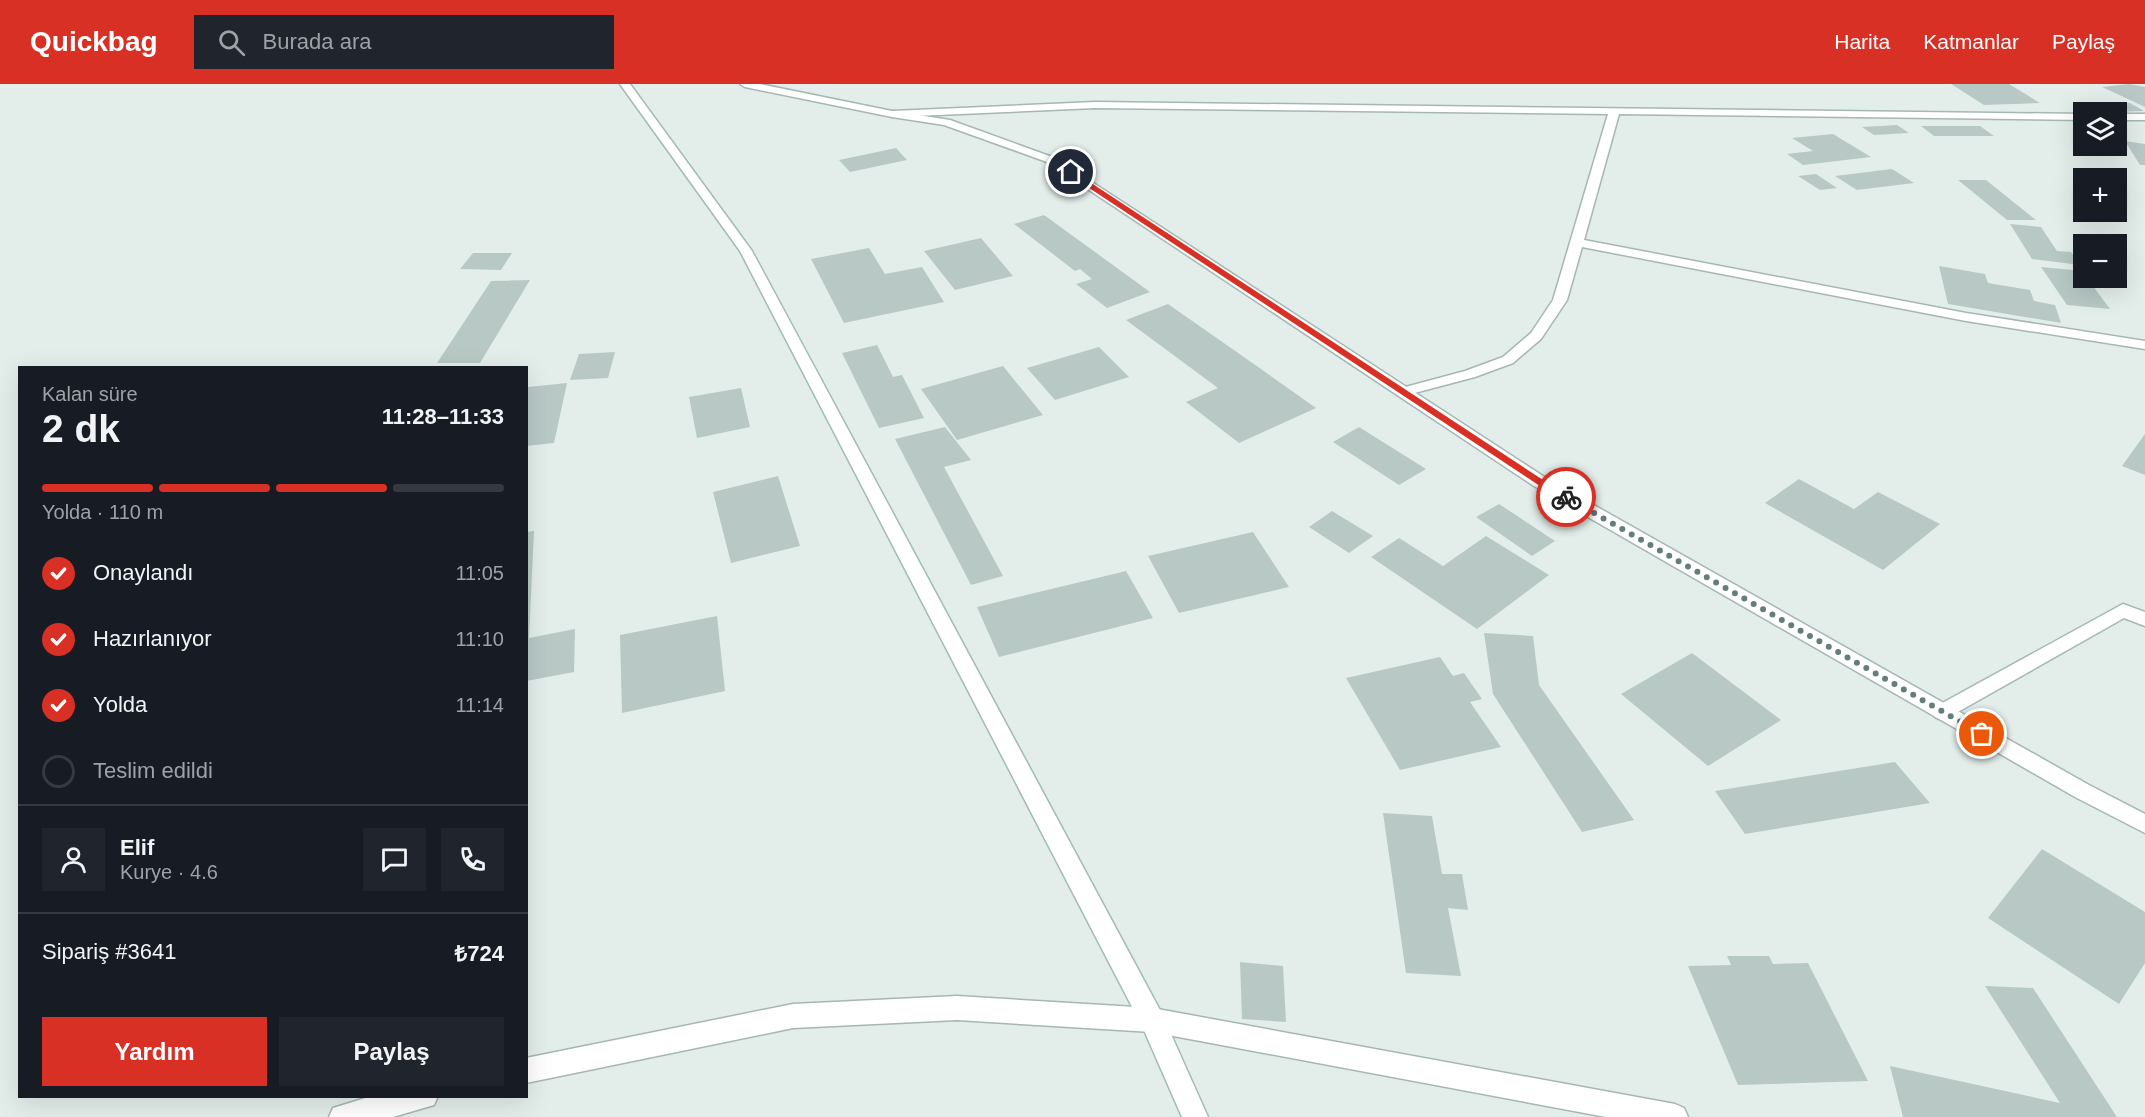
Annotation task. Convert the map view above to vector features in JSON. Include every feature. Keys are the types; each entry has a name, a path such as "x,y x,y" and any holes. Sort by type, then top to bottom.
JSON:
{"street":[{"path":"625,84 746,251 1152,1020 1196,1117"},
{"path":"746,84 892,114 946,122 1051,160 1540,482 1942,712 2145,824"},
{"path":"892,114 1095,105 2073,117"},
{"path":"1403,392 1470,374 1508,360 1536,336 1560,300 1614,112"},
{"path":"2127,117 2145,117"},
{"path":"1577,243 1966,317 2145,345"},
{"path":"1942,712 2123,610 2145,619"},
{"path":"528,1071 793,1016 957,1008 1152,1020 1675,1117"},
{"path":"342,1117 417,1098"}],"building":[{"path":"1951,84 2009,84 2040,103 1984,105"},
{"path":"2129,84 2145,87 2145,107 2102,87"},
{"path":"2127,103 2130,103 2144,111 2127,111"},
{"path":"1897,125 1909,133 1874,135 1862,127"},
{"path":"1921,126 1980,126 1994,136 1934,136"},
{"path":"1833,134 1871,157 1803,165 1787,154 1813,151 1792,138"},
{"path":"2127,141 2145,144 2145,165 2140,165"},
{"path":"896,148 907,160 850,172 839,160"},
{"path":"1892,169 1914,183 1857,190 1835,176"},
{"path":"1816,174 1837,188 1820,190 1798,176"},
{"path":"1958,180 1986,180 2036,220 2007,220"},
{"path":"1044,215 1150,292 1107,308 1076,284 1092,279 1080,269 1075,271 1014,224"},
{"path":"2010,224 2041,227 2057,251 2071,252 2073,264 2032,259"},
{"path":"981,238 1013,276 955,290 924,251"},
{"path":"869,248 885,274 922,267 944,302 844,323 811,259"},
{"path":"473,253 512,253 501,270 460,269"},
{"path":"1939,266 1985,274 1988,283 2030,290 2034,301 2055,305 2061,323 1948,304"},
{"path":"2041,267 2073,270 2073,288 2094,288 2110,309 2067,305"},
{"path":"530,280 480,363 437,363 491,281"},
{"path":"1168,304 1316,408 1239,443 1186,402 1218,388 1126,320"},
{"path":"877,345 893,377 902,375 924,418 879,428 842,353"},
{"path":"1099,347 1129,377 1055,400 1027,368"},
{"path":"615,352 608,378 570,380 579,354"},
{"path":"1003,366 1043,415 957,440 921,389"},
{"path":"567,383 554,443 528,446 528,387"},
{"path":"741,388 750,427 697,438 689,397"},
{"path":"945,427 971,460 944,467 1003,576 971,585 895,439"},
{"path":"1359,427 1426,469 1399,485 1333,442"},
{"path":"2145,434 2145,475 2122,466"},
{"path":"778,476 800,546 731,563 713,492"},
{"path":"1799,479 1854,509 1878,492 1940,524 1883,570 1765,503"},
{"path":"1499,504 1555,541 1532,556 1476,517"},
{"path":"1332,511 1373,536 1349,553 1309,527"},
{"path":"534,531 529,638 575,629 574,672 528,681 528,532"},
{"path":"1253,532 1289,587 1179,613 1148,556"},
{"path":"1486,536 1549,575 1477,629 1371,557 1399,538 1443,566"},
{"path":"1126,571 1153,618 999,657 977,607"},
{"path":"717,616 725,691 622,713 620,635"},
{"path":"1484,633 1533,636 1539,685 1634,820 1582,832 1493,694"},
{"path":"1692,653 1781,720 1708,766 1621,694"},
{"path":"1440,657 1453,676 1464,673 1482,699 1470,702 1501,747 1400,770 1346,678"},
{"path":"1895,762 1930,803 1745,834 1715,791"},
{"path":"1383,813 1432,816 1442,874 1462,874 1468,910 1448,908 1461,976 1406,973"},
{"path":"2042,849 2145,912 2145,963 2119,1004 1988,918"},
{"path":"1727,956 1769,956 1773,964 1808,963 1868,1081 1738,1085 1688,966 1731,965"},
{"path":"1240,962 1283,966 1286,1022 1242,1019"},
{"path":"1985,986 2033,988 2117,1117 1903,1117 1890,1066 2060,1103"}],"way so far":[{"path":"1566,497 1982,734"}],"route":[{"path":"1071,172 1566,497"}]}
